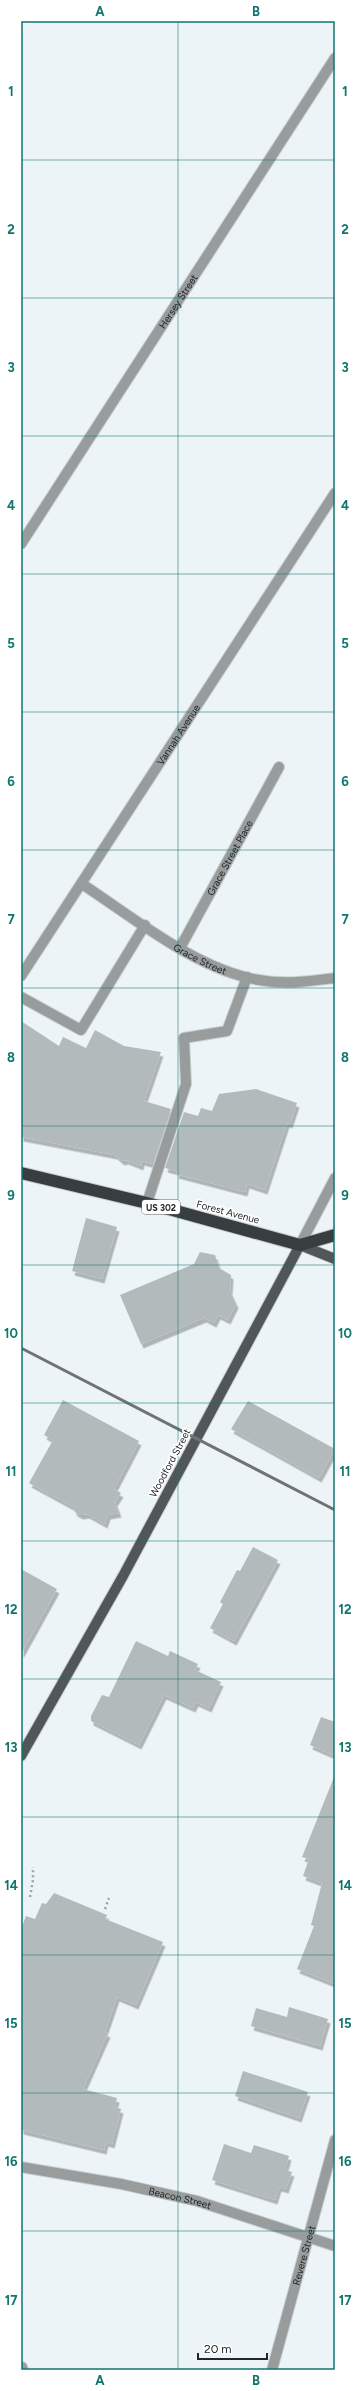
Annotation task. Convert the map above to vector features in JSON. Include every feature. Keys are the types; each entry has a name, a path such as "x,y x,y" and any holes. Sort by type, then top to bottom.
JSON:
{"highway":[{"name":"Forest Avenue","path":"21,1173 147,1203 300,1245"},
{"path":"300,1245 335,1235"}],"main road":[{"path":"300,1245 335,1259"},
{"name":"Woodford Street","path":"21,1756 130,1564 300,1245"}],"street":[{"name":"Hersey Street","path":"21,544 335,58"},
{"name":"Vannah Avenue","path":"21,976 335,493"},
{"name":"Grace Street Place","path":"180,948 279,767"},
{"name":"Grace Street","path":"82,884 180,948 213,967 259,980 290,983 335,978"},
{"path":"21,997 81,1030 146,925"},
{"path":"147,1203 186,1084 184,1038 228,1031 247,977"},
{"name":"Woodford Street","path":"300,1245 335,1178"},
{"name":"Revere Street","path":"272,2370 335,2140"},
{"name":"Beacon Street","path":"21,2167 121,2184 197,2201 335,2246"}],"path":[{"path":"30,1897 33,1880 33,1867"},
{"path":"105,1909 109,1898"}],"building":[{"path":"21,1021 59,1046 63,1037 86,1048 95,1030 124,1046 161,1052 144,1101 171,1109 153,1164 142,1161 141,1166 126,1160 122,1161 115,1155 21,1137"},
{"path":"256,1089 297,1103 290,1124 287,1123 265,1190 247,1184 245,1192 176,1174 177,1171 165,1168 184,1112 198,1116 201,1108 212,1111 219,1094"},
{"path":"86,1218 117,1227 102,1279 72,1271"},
{"path":"200,1252 215,1255 219,1268 231,1275 230,1291 236,1304 228,1320 218,1315 214,1323 204,1318 141,1344 120,1295 194,1264"},
{"path":"63,1400 139,1441 114,1489 121,1493 115,1502 119,1513 108,1515 105,1524 87,1514 81,1515 75,1512 73,1507 29,1483 53,1440 44,1435"},
{"path":"248,1401 335,1449 319,1478 231,1429"},
{"path":"253,1547 278,1560 234,1641 210,1628 223,1604 220,1602 237,1570 240,1571"},
{"path":"21,1569 57,1589 21,1654"},
{"path":"136,1641 168,1656 170,1651 198,1664 195,1670 221,1682 209,1708 196,1702 193,1708 164,1695 139,1745 91,1721 91,1716 102,1695 109,1697"},
{"path":"321,1717 335,1722 335,1756 310,1745"},
{"path":"334,1777 335,1984 297,1969 314,1926 311,1925 322,1883 303,1876 309,1859 302,1857"},
{"path":"54,1893 107,1915 105,1919 163,1942 136,2005 117,1997 105,2032 108,2033 83,2089 117,2098 115,2107 121,2109 112,2144 106,2142 104,2150 21,2130 21,1929 26,1916 35,1919 42,1903 46,1904"},
{"path":"289,2007 328,2019 320,2046 251,2026 256,2008 287,2017"},
{"path":"243,2071 308,2092 299,2118 235,2096"},
{"path":"224,2144 251,2153 254,2145 289,2156 285,2170 292,2172 286,2189 279,2187 275,2200 212,2180"}],"railway":[{"path":"21,1348 335,1510"}]}
